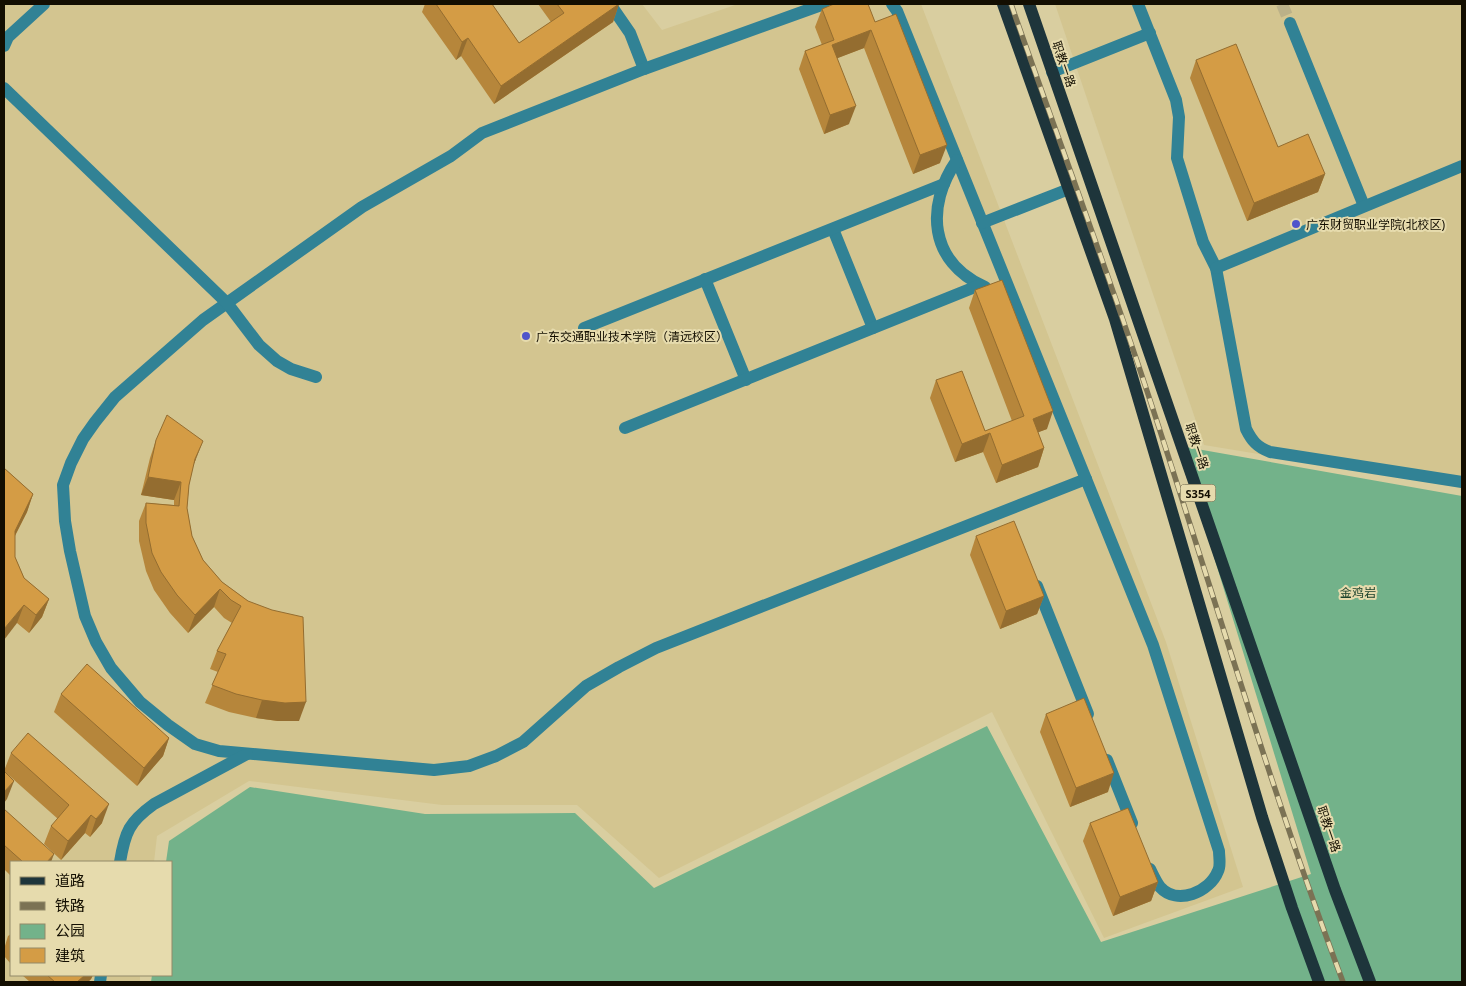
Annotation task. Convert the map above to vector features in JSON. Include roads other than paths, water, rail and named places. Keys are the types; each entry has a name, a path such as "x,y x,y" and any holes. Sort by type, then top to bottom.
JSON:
{"main road":[{"name":"S354","path":"1004,4 1116,319 1262,817 1319,982"},
{"name":"职教一路","path":"1029,4 1335,890 1370,982"}],"street":[{"path":"4,46 8,37 44,4"},
{"path":"610,4 630,33 644,68"},
{"path":"824,4 644,68 482,133 451,156 362,207 203,320 115,397 83,439 63,485 66,529 85,616 96,642 112,668 140,702 195,744 219,752 434,770 469,766 496,756 523,742 586,686 656,648 1008,515 1086,479"},
{"path":"892,4 897,11 1153,645 1219,851 1219,870 1207,886 1192,895 1173,895 1160,888 1146,858"},
{"path":"1138,4 1176,100 1179,117 1177,158 1203,242 1216,268 1246,429 1250,438 1259,448 1270,452 1462,482"},
{"path":"1290,23 1364,206"},
{"path":"1052,72 1150,34"},
{"path":"4,88 227,303 259,345 277,361 291,369 316,377"},
{"path":"957,160 947,174 936,212 937,229 942,243 958,270 971,281 1012,294"},
{"path":"1216,268 1462,166"},
{"path":"584,328 944,184"},
{"path":"982,223 1069,189"},
{"path":"832,228 873,328"},
{"path":"705,279 746,380"},
{"path":"625,428 980,285"},
{"path":"1032,575 1091,722"},
{"path":"1102,750 1135,831"},
{"path":"120,861 124,839 132,823 140,814 154,804 247,754"}],"tunnel":[{"path":"1282,4 1290,23"}],"railway":[{"path":"1011,4 1131,342 1266,762 1343,982"}],"place":[{"name":"广东财贸职业学院(北校区)","path":"1296,224"},
{"name":"广东交通职业技术学院（清远校区）","path":"526,336"}],"park label":[{"name":"金鸡岩","path":"1358,592"}]}
